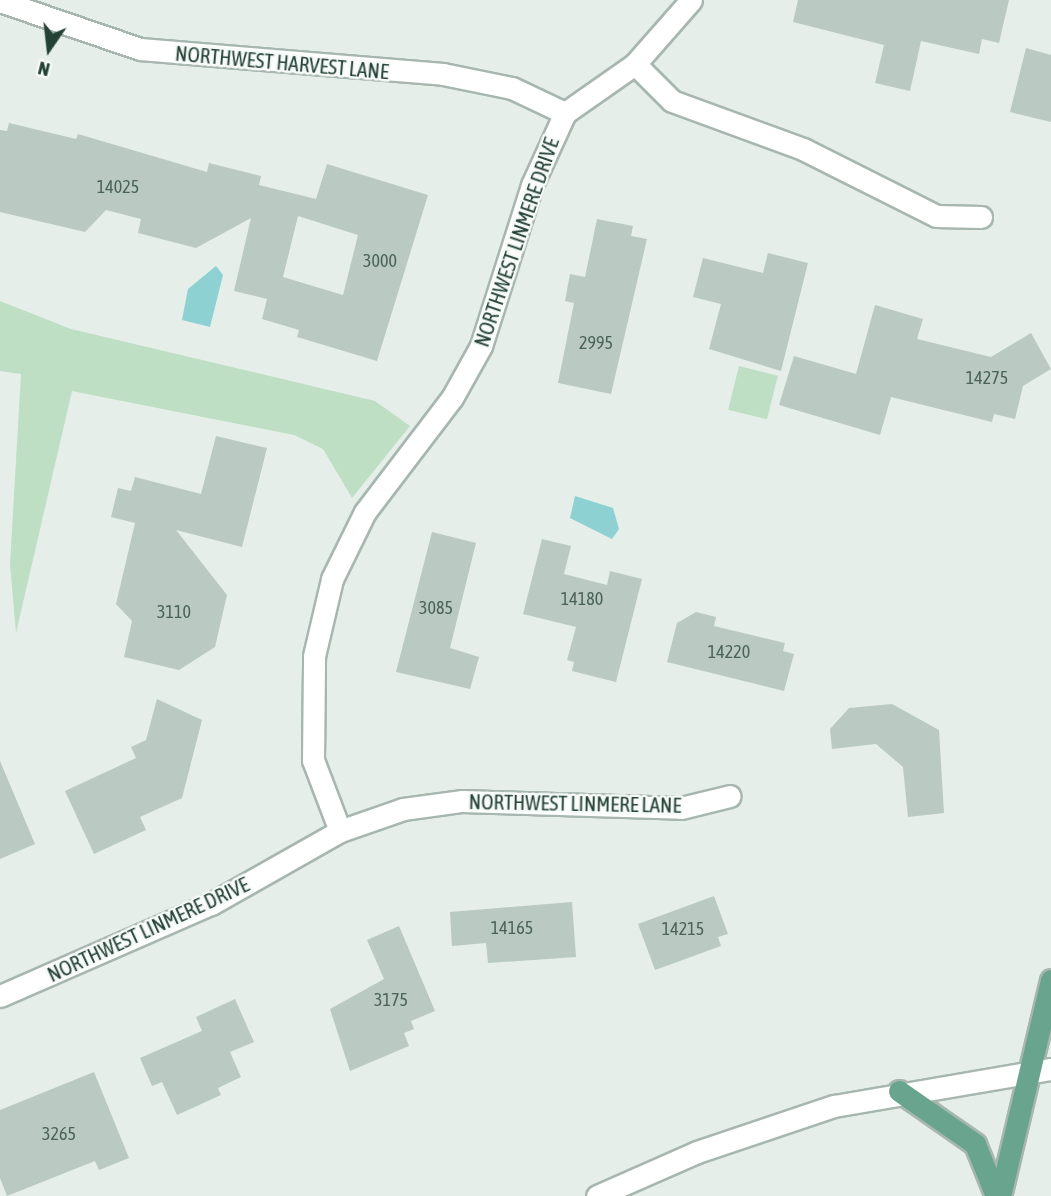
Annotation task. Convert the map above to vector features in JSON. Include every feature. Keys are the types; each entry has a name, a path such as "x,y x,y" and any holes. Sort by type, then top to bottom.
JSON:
{"main road":[{"path":"998,1196 1051,980"},
{"path":"899,1091 975,1144 998,1196"}],"street":[{"name":"NORTHWEST LINMERE DRIVE","path":"0,996 211,904 340,831 313,760 314,656 332,579 365,512 452,398 481,346 532,186 565,113 635,64 691,0"},
{"name":"NORTHWEST HARVEST LANE","path":"0,1 140,49 443,74 512,88 565,113"},
{"path":"635,64 672,101 803,149 936,216 981,217"},
{"name":"NORTHWEST LINMERE LANE","path":"340,831 403,809 462,801 681,808 730,796"},
{"path":"597,1196 697,1152 899,1091 1051,1069"}],"green space":[{"path":"0,301 71,329 375,401 410,426 352,498 323,449 294,435 72,391 16,633 10,564 21,374 0,371"},
{"path":"739,366 778,376 767,419 728,410"}],"water":[{"path":"216,266 223,275 210,327 182,320 188,289"},
{"path":"575,496 613,508 619,529 612,539 570,518"}],"building":[{"path":"798,0 1009,0 999,43 982,39 979,54 921,41 910,91 875,83 884,45 793,22"},
{"path":"1026,48 1051,55 1051,122 1010,112"},
{"path":"9,123 76,139 78,134 207,172 209,163 261,176 259,185 316,199 327,164 428,195 377,361 297,337 299,330 262,319 267,299 234,291 251,218 196,248 138,233 141,219 106,210 85,232 0,212 0,130 7,131","holes":["298,216 358,235 343,295 283,277"]},
{"path":"597,219 633,226 631,236 647,239 611,394 558,383 574,303 565,301 570,274 585,277"},
{"path":"768,253 808,263 781,371 709,349 721,304 693,297 703,258 763,273"},
{"path":"875,305 923,319 917,339 991,357 1031,333 1051,369 1023,386 1015,419 994,414 992,422 891,397 880,435 779,405 794,356 856,374"},
{"path":"216,436 267,448 242,547 176,530 227,595 215,647 179,670 124,657 132,621 116,604 135,523 111,517 118,488 131,491 135,477 201,494"},
{"path":"432,532 476,543 450,648 479,657 470,689 396,672"},
{"path":"542,539 571,546 564,574 607,585 610,571 642,579 616,682 572,671 574,662 567,660 576,627 523,614"},
{"path":"696,612 716,617 714,626 785,643 783,651 794,654 784,691 667,662 677,623"},
{"path":"157,699 202,720 182,798 140,817 146,830 94,854 65,791 136,758 131,747 146,740"},
{"path":"892,704 939,730 944,813 908,817 903,767 876,744 832,749 830,729 849,708"},
{"path":"0,761 35,844 0,859"},
{"path":"714,896 728,934 718,937 721,946 655,970 638,924"},
{"path":"572,902 576,957 488,963 486,943 452,946 450,912"},
{"path":"399,926 435,1011 411,1021 414,1029 404,1033 409,1046 350,1071 330,1009 384,979 367,940"},
{"path":"235,999 254,1042 230,1052 241,1077 218,1088 221,1095 177,1115 162,1082 152,1086 140,1058 202,1031 196,1017"},
{"path":"94,1072 129,1158 99,1170 95,1161 7,1196 0,1178 0,1110"}]}
